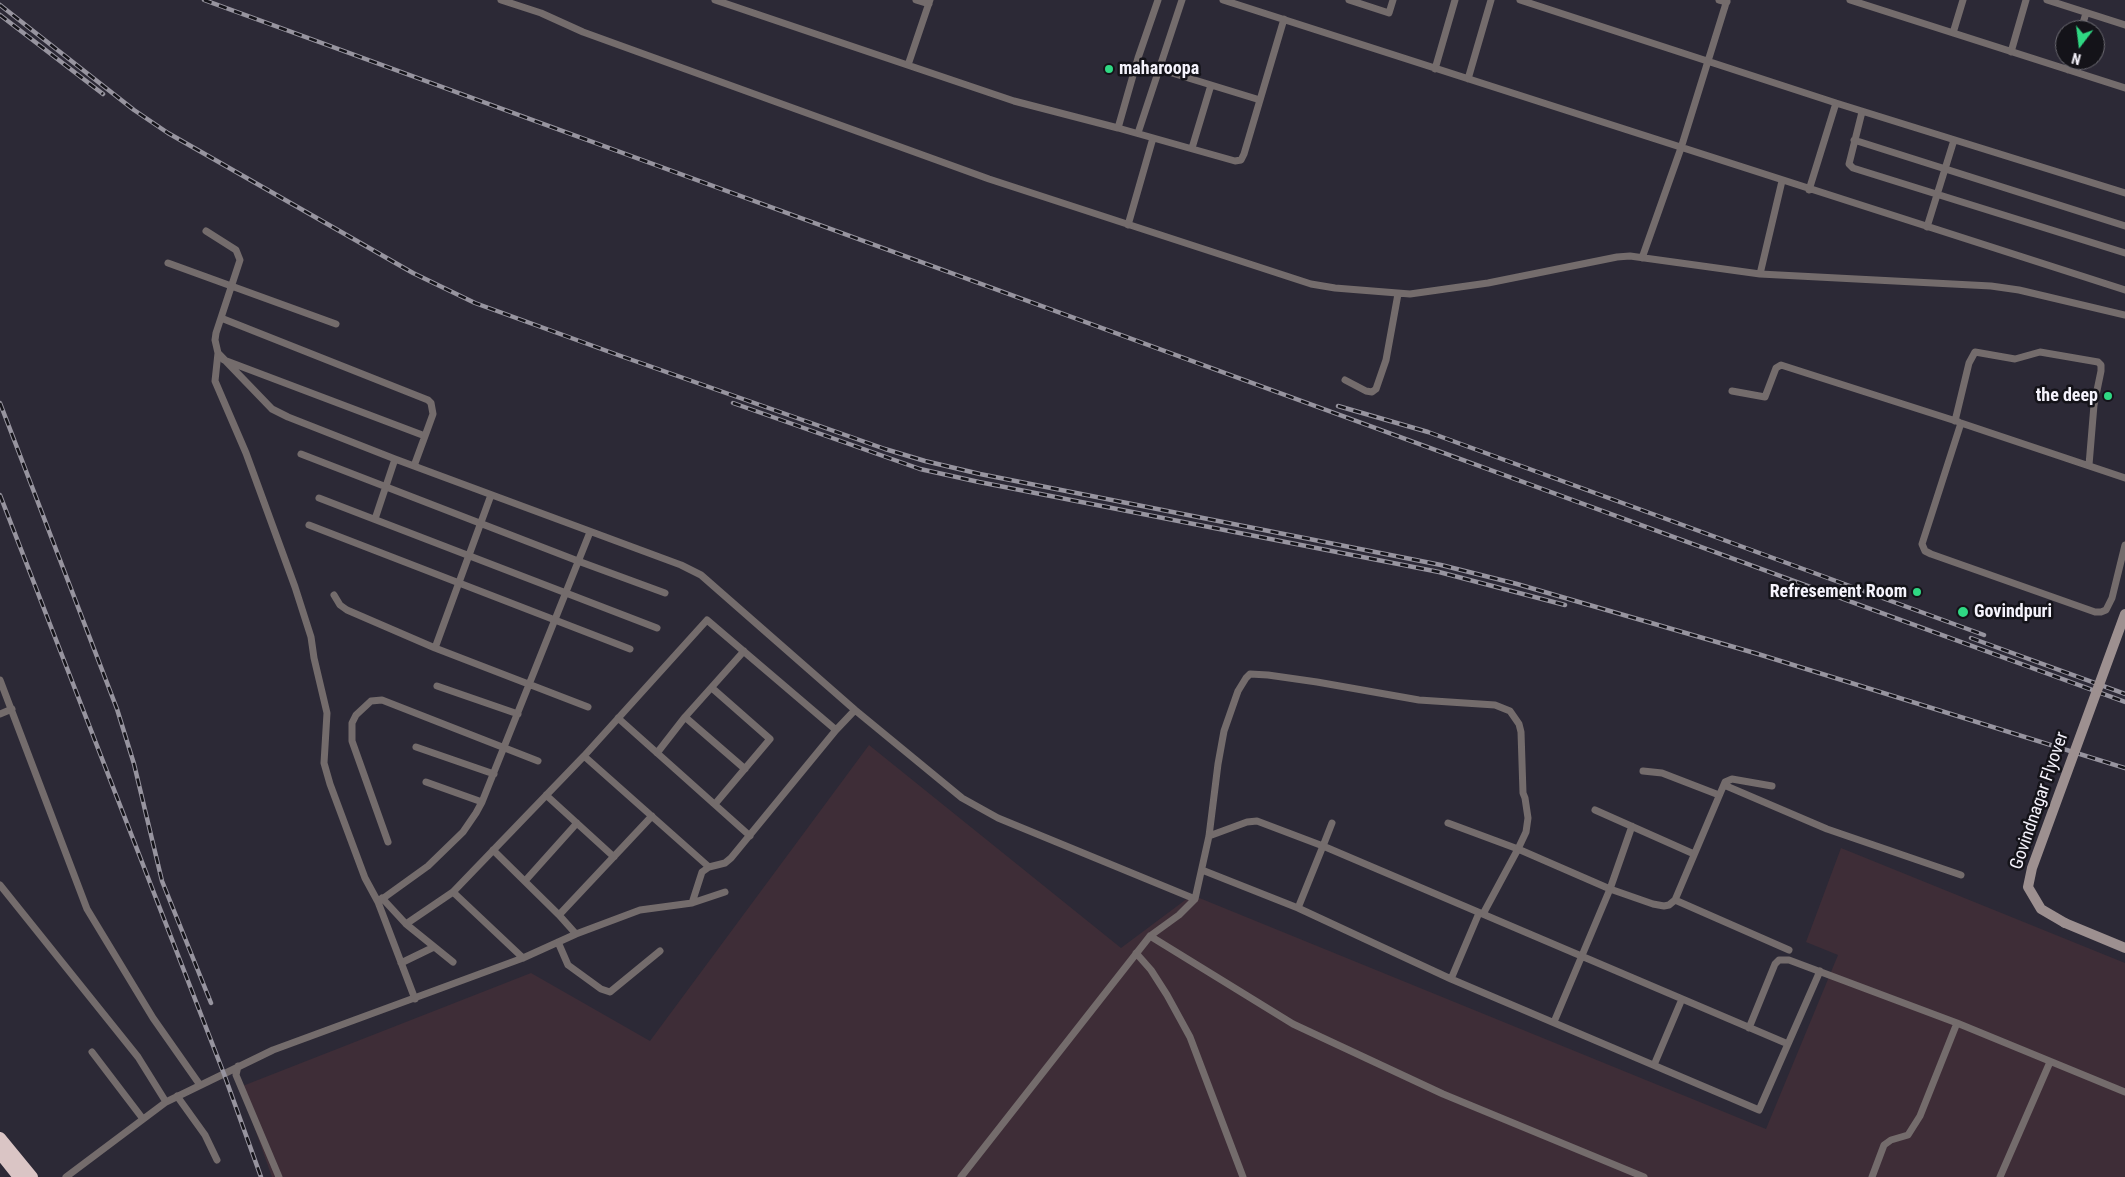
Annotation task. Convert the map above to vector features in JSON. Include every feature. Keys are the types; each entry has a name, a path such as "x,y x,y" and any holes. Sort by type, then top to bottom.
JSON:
{"highway":[{"path":"0,1138 32,1177"},
{"path":"0,1153 19,1177"}],"main road":[{"name":"Govindnagar Flyover","path":"2125,614 2032,868 2028,887 2041,909 2065,923 2125,948"}],"street":[{"path":"501,0 541,13 583,32 989,179 1311,284 1398,294 1488,283 1617,257 1642,258 1760,274 1991,286 2019,290 2125,315"},
{"path":"715,0 1014,101 1138,133 1235,161 1241,160 1244,154 1284,19"},
{"path":"908,65 929,2 916,0"},
{"path":"1118,128 1138,58 1158,0"},
{"path":"1138,133 1182,0"},
{"path":"1222,0 2125,290"},
{"path":"1349,0 1388,13 1393,0"},
{"path":"1435,69 1455,0"},
{"path":"1468,80 1492,0"},
{"path":"1520,0 1862,112 2125,193"},
{"path":"1642,258 1681,148 1727,1 1719,0"},
{"path":"1850,0 2055,66"},
{"path":"1953,33 1964,0"},
{"path":"2011,52 2026,0"},
{"path":"2047,0 2125,26"},
{"path":"2084,20 2086,13"},
{"path":"1160,68 1260,100"},
{"path":"2068,70 2125,88"},
{"path":"1192,148 1211,85"},
{"path":"1809,190 1836,103"},
{"path":"1862,112 1849,164 1853,168 1936,196 2125,254"},
{"path":"1128,225 1153,138"},
{"path":"1854,140 2125,226"},
{"path":"1926,227 1954,140"},
{"path":"1760,274 1782,181"},
{"path":"206,231 236,250 239,256 239,266 215,340 220,356 278,412 414,466 681,565 701,575 855,710 949,788 976,807 998,818 1195,899"},
{"path":"168,263 336,324"},
{"path":"1345,380 1366,391 1372,392 1376,389 1386,360 1398,294"},
{"path":"221,318 428,400 431,403 433,414 414,466"},
{"path":"2089,465 2094,405 2101,367 2098,362 2040,352 2015,359 1975,352 1969,363 1958,422 1924,537 1923,548 1925,551 2094,612 2101,612 2106,610 2112,598 2125,544"},
{"path":"220,356 425,436"},
{"path":"220,356 214,371 215,381 246,453 295,587 311,637 327,713 324,764 330,784 361,868 380,900 415,998"},
{"path":"1732,391 1765,396 1776,368 1781,365 2125,478"},
{"path":"301,454 665,593"},
{"path":"375,519 396,459"},
{"path":"435,648 492,495"},
{"path":"319,498 657,628"},
{"path":"309,525 630,649"},
{"path":"380,900 435,859 464,832 482,802 590,532"},
{"path":"334,595 340,605 347,610 435,648 588,707"},
{"path":"406,924 453,892 584,756 707,620 836,730"},
{"path":"657,753 685,717 744,651"},
{"path":"962,1177 1150,936 1178,915 1195,899 1209,836 1218,764 1229,714 1238,691 1250,674 1258,673 1419,700 1495,706 1510,711 1519,724 1521,732 1522,793 1525,798 1528,818 1526,832 1481,914 1451,979"},
{"path":"0,680 87,909 153,1018 200,1085"},
{"path":"436,686 518,714"},
{"path":"712,688 770,739 715,804"},
{"path":"388,842 352,741 352,723 356,715 370,701 382,700 538,760"},
{"path":"0,714 12,709"},
{"path":"692,903 701,874 709,867 725,863 750,836 836,730 855,710"},
{"path":"685,717 745,769"},
{"path":"618,718 750,836"},
{"path":"416,747 494,774"},
{"path":"584,756 709,867"},
{"path":"1643,771 1662,774 1719,795"},
{"path":"1448,823 1518,849 1610,889 1664,906 1669,905 1675,900 1725,782 1732,779 1772,786"},
{"path":"426,782 482,802"},
{"path":"1724,785 1833,831 1961,875"},
{"path":"546,795 614,857"},
{"path":"1595,810 1694,854"},
{"path":"559,915 652,816"},
{"path":"1209,836 1247,822 1257,821 1323,846 1788,1044"},
{"path":"525,881 577,823"},
{"path":"1298,908 1332,824"},
{"path":"1554,1022 1610,889 1632,826"},
{"path":"493,850 576,934"},
{"path":"1202,870 1298,908 1451,979 1760,1110 1820,971"},
{"path":"0,886 138,1057 166,1102"},
{"path":"453,892 523,958"},
{"path":"66,1177 166,1102 238,1066 292,1042 523,958 576,934 640,910 692,903 725,892"},
{"path":"380,900 453,962"},
{"path":"1675,900 1789,950"},
{"path":"1150,936 1293,1024 1443,1094 1644,1177"},
{"path":"558,942 568,965 601,989 610,992 660,951"},
{"path":"401,963 434,947"},
{"path":"1136,953 1151,970 1168,995 1190,1038 1243,1177"},
{"path":"1749,1028 1772,970 1779,960 1789,960 1957,1023 2125,1092"},
{"path":"1654,1065 1682,999"},
{"path":"1872,1177 1884,1145 1891,1140 1908,1134 1920,1116 1957,1023"},
{"path":"92,1052 143,1119"},
{"path":"2000,1177 2050,1062"},
{"path":"238,1066 236,1075 279,1177"},
{"path":"177,1096 202,1130 217,1160"}],"shaded area":[{"path":"869,745 1121,948 1192,895 1766,1129 1838,955 1806,942 1841,848 2125,963 2125,1177 272,1177 240,1087 531,973 650,1041"}],"railway":[{"path":"204,0 2125,702"},
{"path":"0,5 134,110 168,133 413,273 475,303 618,355 885,449 925,461 980,474 1441,565 1517,584 1758,654 2125,768"},
{"path":"0,15 103,94"},
{"path":"0,403 117,709 134,764 162,881 211,1003"},
{"path":"733,403 920,469 1439,572 1565,605"},
{"path":"1338,406 1428,432 1984,635"},
{"path":"0,495 224,1074 261,1177"},
{"path":"1971,638 2125,694"}],"place":[{"name":"maharoopa","path":"1109,69"},
{"name":"the deep","path":"2108,396"},
{"name":"Refresement Room","path":"1917,592"},
{"name":"Govindpuri","path":"1963,612"}]}
